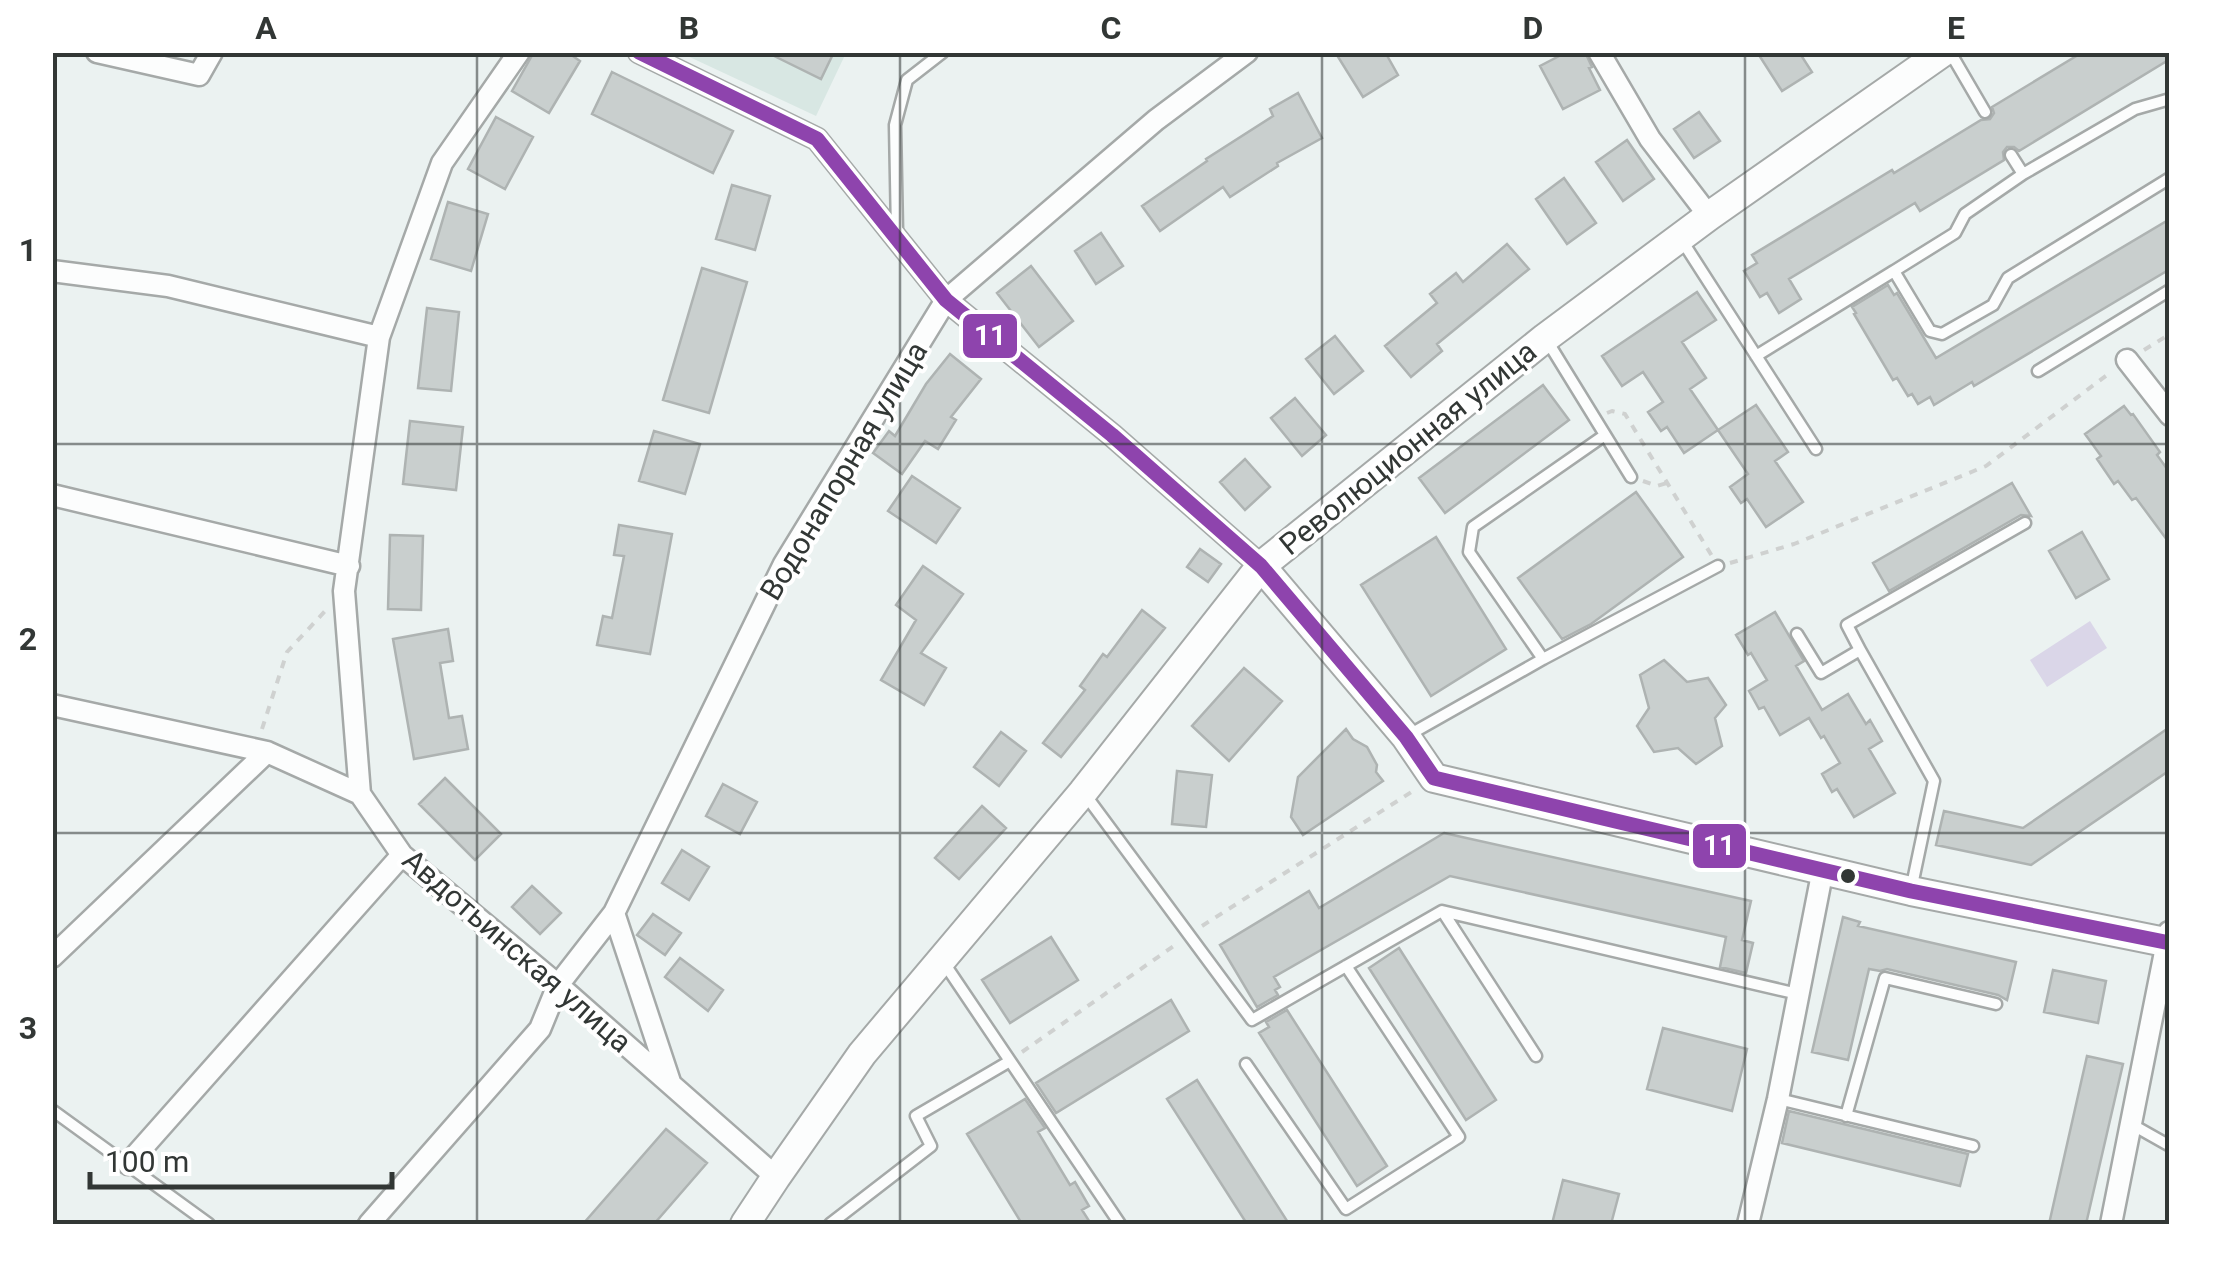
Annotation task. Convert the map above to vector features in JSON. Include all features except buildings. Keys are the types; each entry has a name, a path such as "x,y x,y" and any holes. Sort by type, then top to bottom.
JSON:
{"main road":[{"name":"Революционная улица","path":"746,1224 862,1054 1083,792 1261,566 1546,338 1709,216 1946,52"},
{"path":"1261,566 1406,737 1434,778 1911,891 2169,938"}],"street":[{"path":"97,52 199,75 212,52"},
{"name":"Авдотьинская улица","path":"519,52 442,164 379,337 344,591 360,794 402,856 558,985 776,1177"},
{"path":"640,52 817,139 946,300 1112,435 1261,566"},
{"name":"Водонапорная улица","path":"369,1224 540,1029 558,985 614,913 784,564 946,300 1156,120 1248,52"},
{"path":"1599,52 1650,139 1709,216"},
{"path":"52,271 168,286 379,337"},
{"path":"2127,360 2170,415"},
{"path":"52,495 348,566"},
{"path":"52,705 267,752 360,794"},
{"path":"52,957 267,752"},
{"path":"128,1164 402,856"},
{"path":"1752,1224 1823,869"},
{"path":"614,913 672,1086"},
{"path":"2111,1224 2169,938"}],"lane":[{"path":"898,242 895,125 907,80 943,52"},
{"path":"1946,52 1985,112"},
{"path":"1756,356 1955,233 1964,214 2023,174 2135,110 2170,99"},
{"path":"2011,155 2023,174"},
{"path":"1894,271 1930,331 1942,334 1993,305 2008,278 2170,178"},
{"path":"1680,238 1816,449"},
{"path":"2038,371 2170,290"},
{"path":"1546,338 1631,477"},
{"path":"1543,659 1469,552 1473,528 1605,435"},
{"path":"1911,891 1934,781 1847,625 2025,522"},
{"path":"1406,737 1718,566"},
{"path":"1797,634 1820,673 1860,650"},
{"path":"1083,792 1252,1020 1442,911 1798,994"},
{"path":"1442,911 1536,1056"},
{"path":"942,960 1120,1224"},
{"path":"1246,1064 1346,1209 1459,1137 1346,966"},
{"path":"1846,1116 1885,978 1996,1004"},
{"path":"830,1224 932,1146 916,1116 1010,1061"},
{"path":"1778,1099 1972,1146"},
{"path":"52,1110 209,1224"},
{"path":"2131,1124 2170,1146"}],"path":[{"path":"1595,419 1612,411 1625,414 1718,566 1794,544 1986,466 2127,360 2170,334"},
{"path":"1631,477 1657,486 1667,483"},
{"path":"238,746 263,728 287,652 344,591"},
{"path":"1010,1061 1189,935 1434,778"}],"shaded area":[{"path":"681,53 846,53 816,116"},
{"path":"2090,621 2107,648 2047,687 2030,660"}],"transit line":[{"name":"11","path":"639,52 817,139 946,300 1112,435 1261,566 1406,737 1434,778 1911,891 2170,943"}]}
